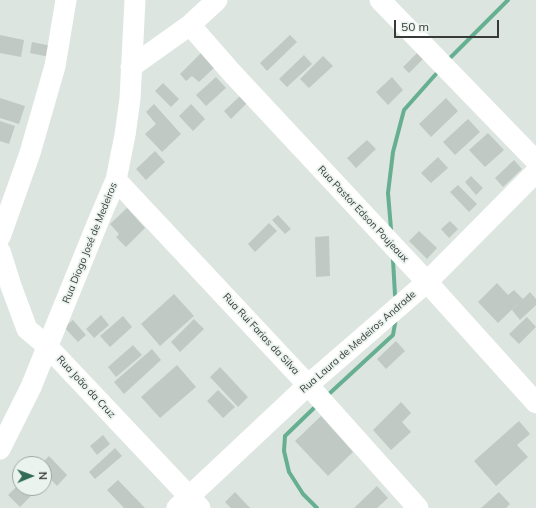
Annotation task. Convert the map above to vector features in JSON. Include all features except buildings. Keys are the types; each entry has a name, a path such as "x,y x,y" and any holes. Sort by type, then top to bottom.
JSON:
{"street":[{"path":"0,237 30,153 53,74 66,0"},
{"name":"Rua Diogo José de Medeiros","path":"0,449 31,387 116,180 125,135 130,99 135,0"},
{"path":"131,67 190,25 217,0"},
{"path":"380,0 536,161"},
{"name":"Rua Pastor Edson Poujeaux","path":"190,25 232,73 427,282 536,403"},
{"name":"Rua Laura de Medeiros Andrade","path":"188,504 308,385 427,282 536,172"},
{"name":"Rua Rui Farias da Silva","path":"116,180 308,385 418,508"},
{"name":"Rua João da Cruz","path":"0,251 27,330 47,346 188,504"}],"waterway":[{"path":"451,57 508,0"},
{"path":"391,229 388,193 393,152 404,110 436,74"},
{"path":"393,260 395,295"},
{"path":"330,393 393,335 396,318"},
{"path":"314,408 285,436 284,451 289,472 303,494 317,508"}]}
